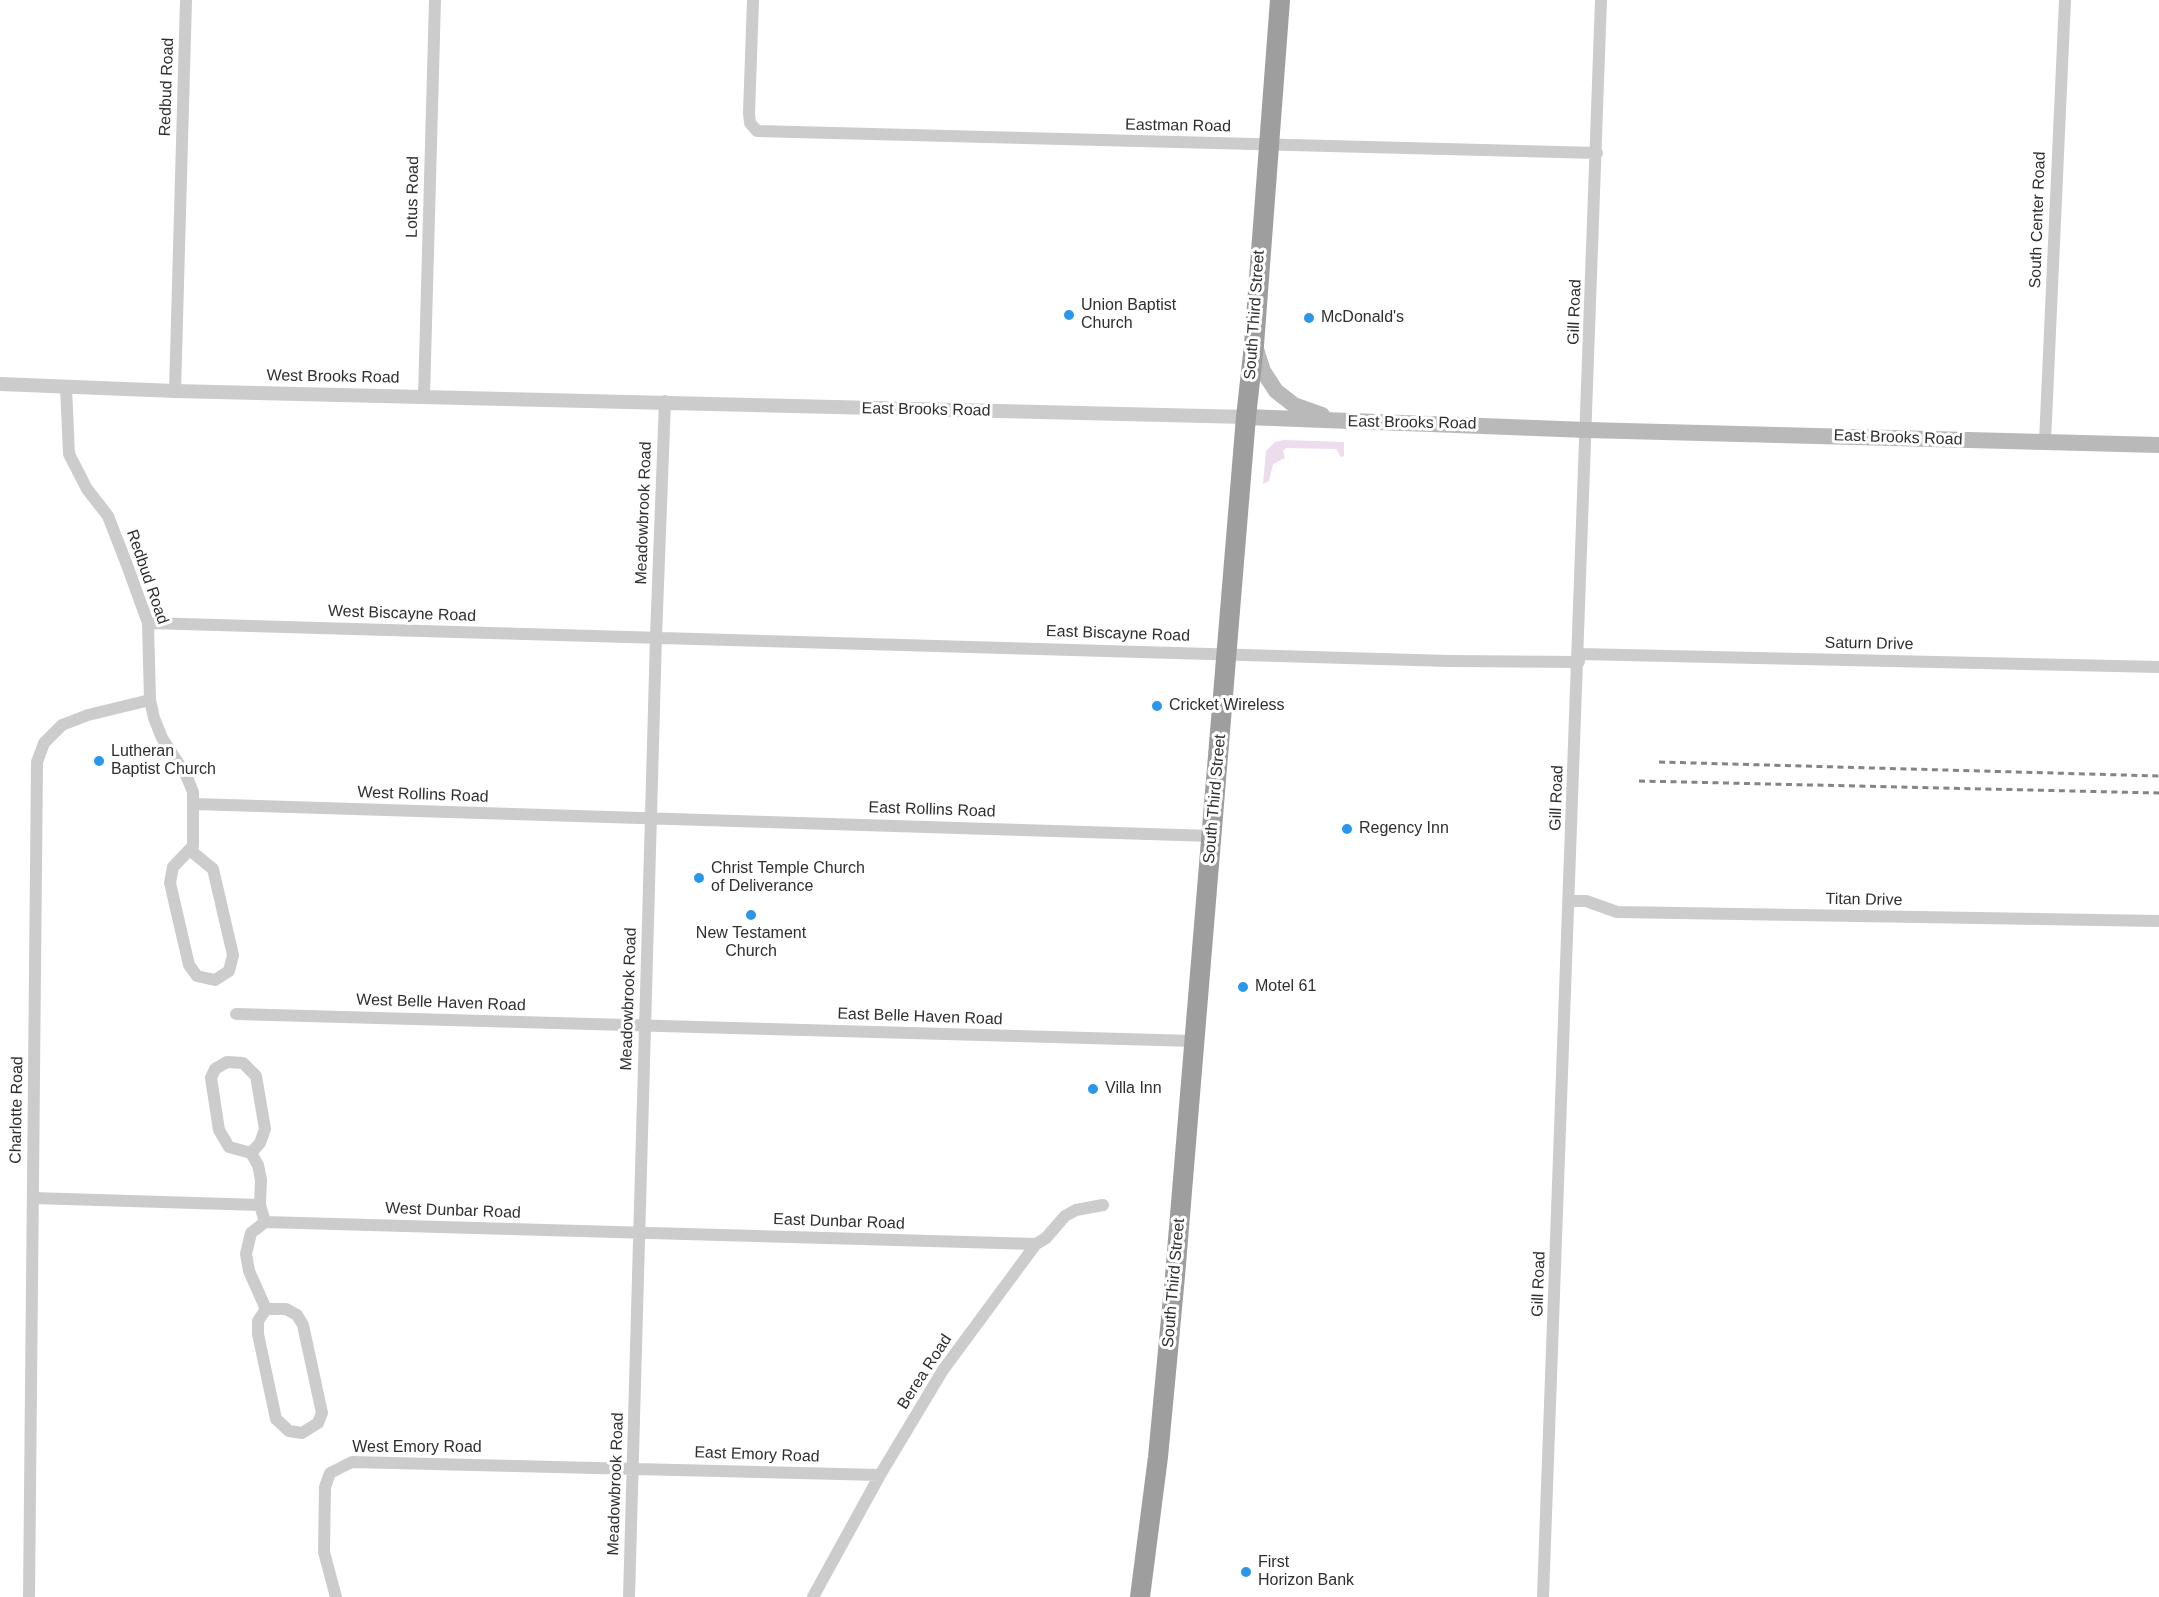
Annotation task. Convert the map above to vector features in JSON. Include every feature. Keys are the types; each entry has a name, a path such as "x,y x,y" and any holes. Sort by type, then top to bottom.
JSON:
{"highway":[{"name":"South Third Street","path":"1140,1597 1158,1458 1254,345 1280,0"}],"main road":[{"path":"1254,345 1263,371 1276,391 1289,402 1343,422"},
{"name":"East Brooks Road","path":"1246,417 1587,430 2159,445"}],"street":[{"name":"Redbud Road","path":"175,391 186,0"},
{"name":"Lotus Road","path":"424,396 435,0"},
{"name":"Eastman Road","path":"753,0 749,113 750,123 758,131 1597,153"},
{"name":"Gill Road","path":"1543,1597 1579,658 1601,0"},
{"name":"South Center Road","path":"2045,442 2065,0"},
{"name":"West Brooks Road","path":"0,384 175,391 665,401"},
{"name":"Redbud Road","path":"66,387 69,454 87,489 108,516 148,623 150,700 158,730 190,783 195,804 191,851"},
{"name":"East Brooks Road","path":"665,401 1246,417"},
{"name":"Meadowbrook Road","path":"629,1597 644,1026 665,401"},
{"name":"West Biscayne Road","path":"148,623 656,637"},
{"name":"East Biscayne Road","path":"656,637 1227,654 1579,658"},
{"name":"Saturn Drive","path":"1579,658 2159,667"},
{"name":"Charlotte Road","path":"29,1597 39,754 44,743 56,729 70,721 150,700"},
{"name":"West Rollins Road","path":"195,804 651,818"},
{"name":"East Rollins Road","path":"651,818 1212,836"},
{"path":"191,851 213,869 234,955 229,971 214,980 197,976 189,965 171,883 173,867 191,851"},
{"name":"Titan Drive","path":"1569,901 1586,901 1617,912 2159,921"},
{"name":"West Belle Haven Road","path":"236,1014 644,1026"},
{"name":"East Belle Haven Road","path":"644,1026 1194,1041"},
{"path":"227,1062 243,1063 256,1077 265,1129 260,1143 251,1153 229,1147 219,1130 211,1078 215,1069 227,1062"},
{"path":"251,1153 261,1175 260,1205 265,1222 251,1233 246,1254 249,1271 266,1308"},
{"path":"33,1198 260,1205"},
{"name":"Berea Road","path":"813,1597 880,1475 944,1370 1036,1244 1065,1216 1085,1208 1103,1205"},
{"name":"West Dunbar Road","path":"265,1222 640,1232"},
{"name":"East Dunbar Road","path":"640,1232 1036,1244"},
{"path":"266,1308 286,1309 297,1315 303,1325 321,1416 313,1427 302,1433 284,1428 276,1419 257,1330 258,1321 266,1308"},
{"name":"West Emory Road","path":"336,1597 323,1545 325,1487 330,1473 344,1464 364,1461 632,1468"},
{"name":"East Emory Road","path":"632,1468 880,1475"}],"shaded area":[{"path":"1284,440 1344,442 1344,456 1341,457 1336,449 1286,448 1283,451 1285,458 1273,464 1269,481 1263,484 1266,451 1275,442"}],"railway":[{"path":"1659,762 2159,776"},
{"path":"1639,781 2159,793"}],"place":[{"name":"Union Baptist Church","path":"1069,315"},
{"name":"McDonald's","path":"1309,318"},
{"name":"Cricket Wireless","path":"1157,706"},
{"name":"Lutheran Baptist Church","path":"99,761"},
{"name":"Regency Inn","path":"1347,829"},
{"name":"Christ Temple Church of Deliverance","path":"699,878"},
{"name":"New Testament Church","path":"751,915"},
{"name":"Motel 61","path":"1243,987"},
{"name":"Villa Inn","path":"1093,1089"},
{"name":"First Horizon Bank","path":"1246,1572"}]}
